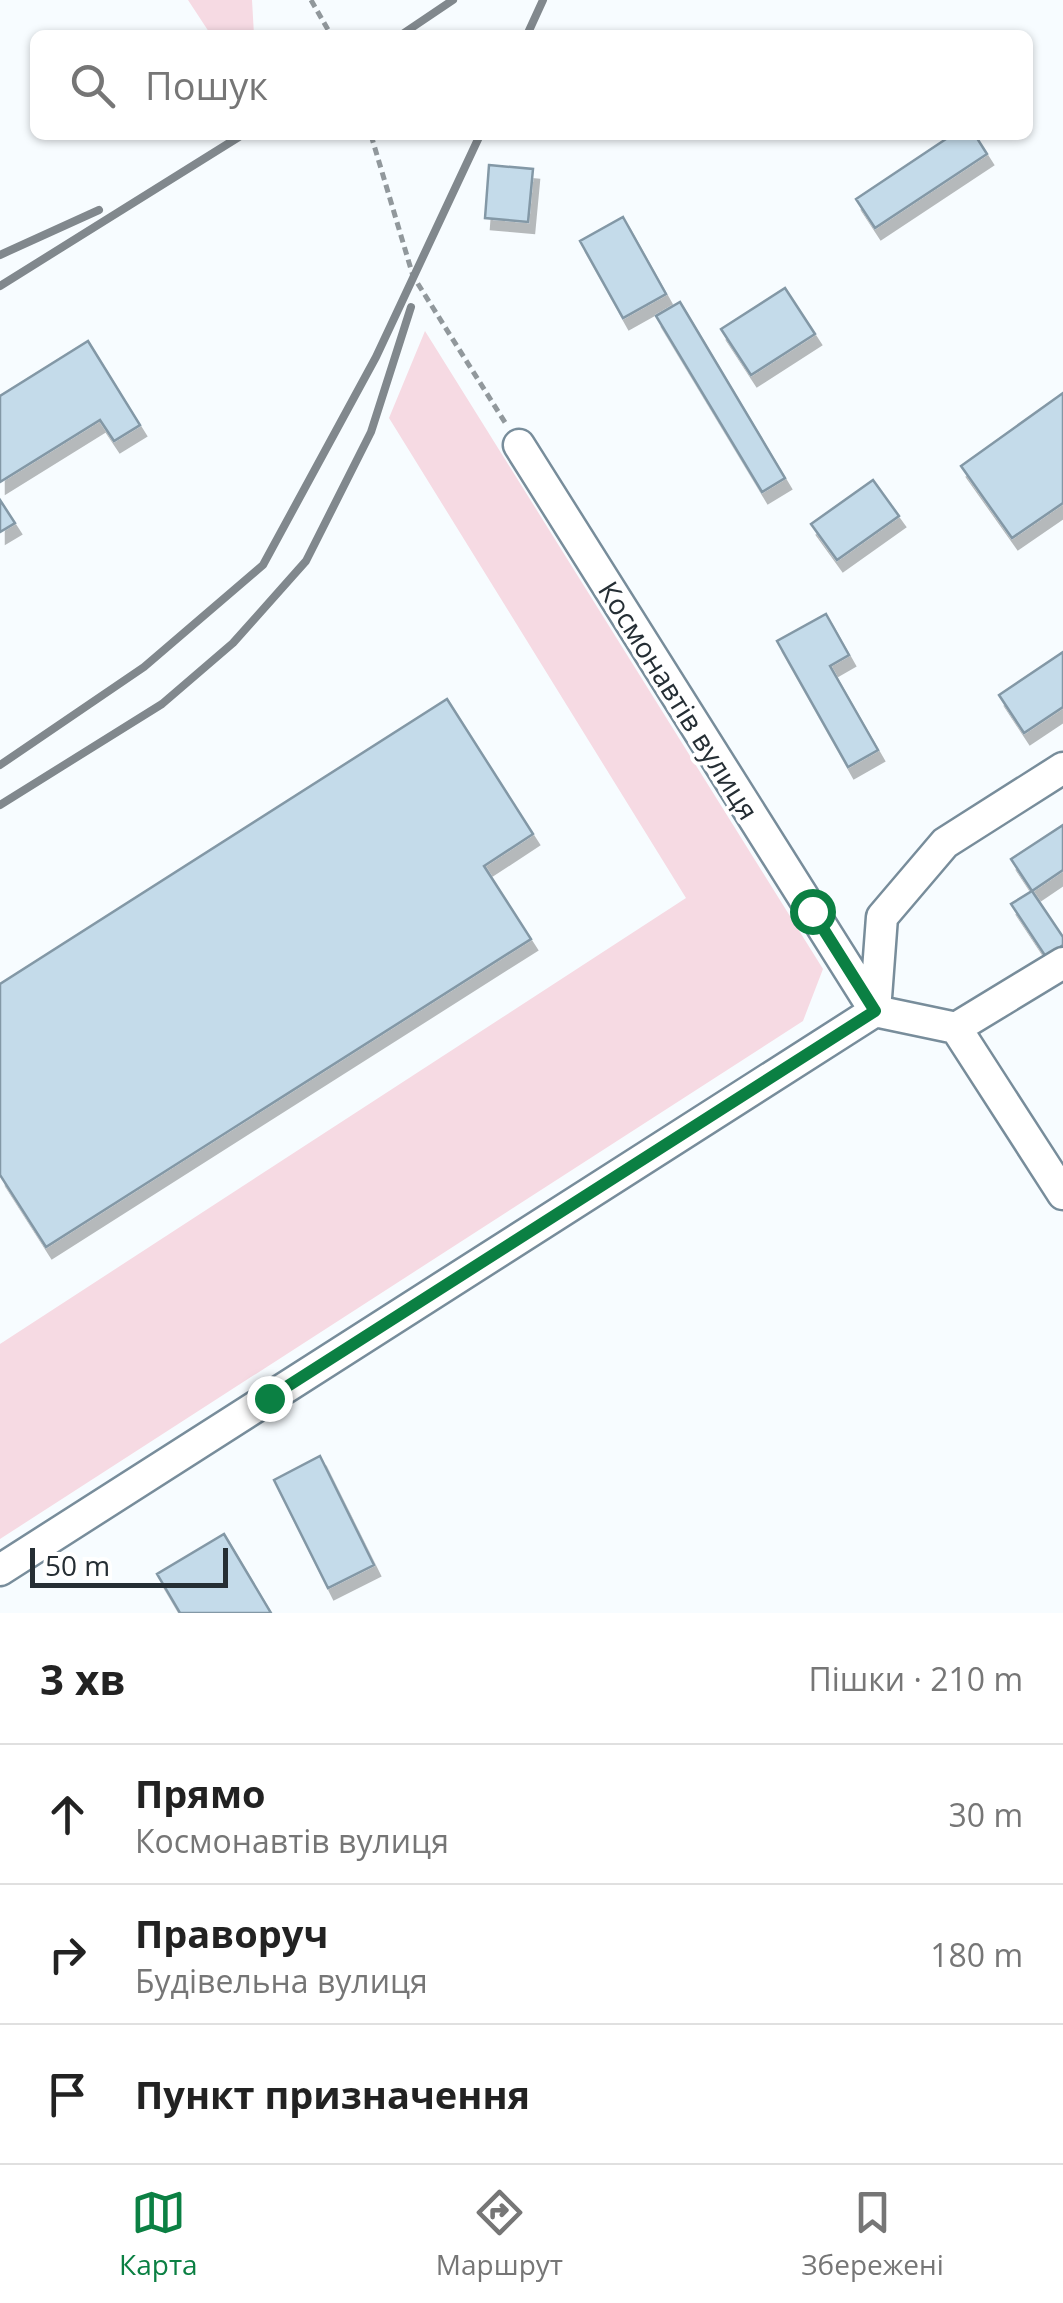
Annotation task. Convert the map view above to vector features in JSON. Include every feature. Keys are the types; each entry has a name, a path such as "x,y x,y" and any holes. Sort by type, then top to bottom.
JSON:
{"street":[{"name":"Космонавтів вулиця","path":"519,445 875,1011"},
{"path":"875,1011 882,917 945,843 1063,768"},
{"path":"0,1570 875,1011 956,1028 1063,963"},
{"path":"956,1028 1063,1194"}],"path":[{"path":"311,0 328,30"},
{"path":"372,140 414,276 519,445"}],"shaded area":[{"path":"188,0 252,0 254,30 208,30"},
{"path":"425,331 823,969 803,1021 0,1539 0,1344 686,898 389,418"}],"building":[{"path":"944,140 978,140 987,154 875,228 856,199"},
{"path":"489,165 533,169 528,222 485,218"},
{"path":"623,217 666,294 623,318 580,241"},
{"path":"785,288 815,334 751,375 721,329"},
{"path":"680,302 785,478 762,492 656,316"},
{"path":"88,341 140,425 114,441 100,420 0,482 0,396"},
{"path":"1063,393 1063,503 1012,538 961,466"},
{"path":"873,480 899,516 837,560 811,524"},
{"path":"0,500 15,523 0,532"},
{"path":"826,614 849,655 830,666 878,750 848,767 777,641"},
{"path":"1063,652 1063,707 1024,733 999,695"},
{"path":"447,699 533,834 484,866 531,939 46,1247 0,1175 0,984"},
{"path":"1063,825 1063,870 1032,891 1011,859"},
{"path":"1032,891 1063,937 1063,945 1046,957 1011,904"},
{"path":"320,1456 374,1565 328,1588 274,1480"},
{"path":"224,1534 271,1613 180,1613 157,1574"}],"railway":[{"path":"408,30 453,0"},
{"path":"529,30 543,0"},
{"path":"0,286 234,140"},
{"path":"0,765 144,667 263,565 376,357 478,140"},
{"path":"0,255 99,210"},
{"path":"0,805 162,704 233,643 306,561 371,432 411,307"}],"route":[{"path":"269,1398 875,1011 812,911"}]}
